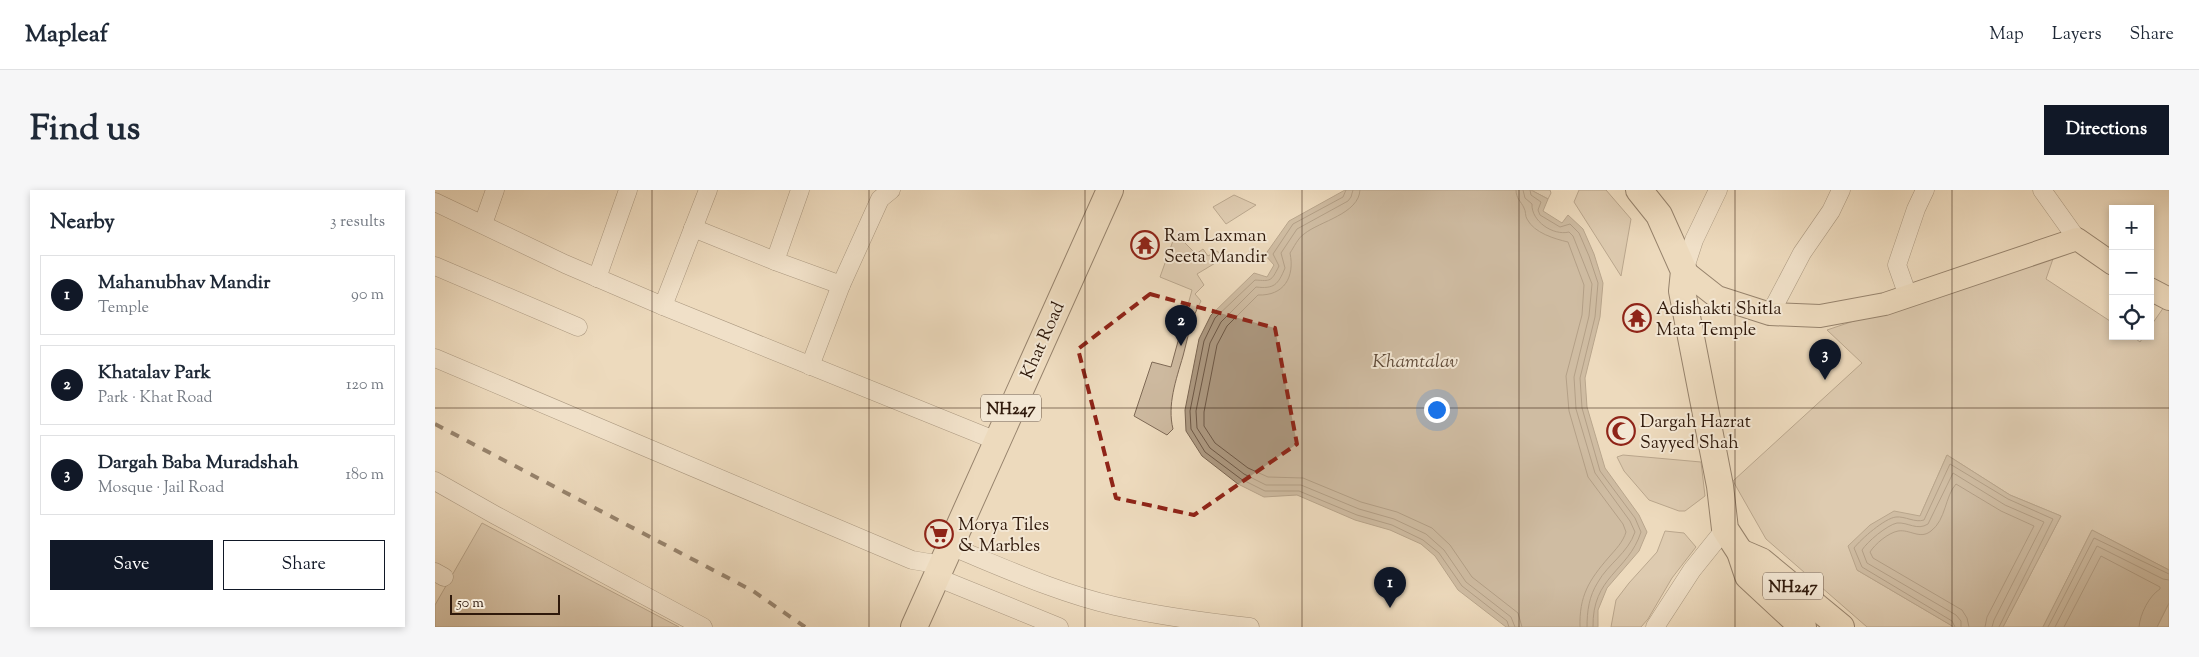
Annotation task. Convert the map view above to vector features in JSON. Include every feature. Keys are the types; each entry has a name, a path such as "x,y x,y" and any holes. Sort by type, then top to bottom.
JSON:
{"highway":[{"name":"Khat Road","path":"914,627 1110,190"},
{"name":"NH247","path":"1639,190 1659,215 1684,271 1682,291 1720,486 1725,530 1740,552 1748,576 1803,627"},
{"name":"NH247","path":"1740,552 1761,560 1841,627"}],"main road":[{"path":"1684,271 1717,297 1770,314 1820,316 1885,304 2077,239 2109,261"},
{"path":"2154,291 2169,299"}],"street":[{"path":"483,224 495,190"},
{"path":"597,278 628,190"},
{"path":"663,306 708,190"},
{"path":"775,261 800,190"},
{"path":"810,366 841,285 880,199 891,190"},
{"path":"1684,271 1694,240 1718,190"},
{"path":"1770,314 1802,253 1831,211 1841,190"},
{"path":"1908,296 1897,266 1916,209 1925,190"},
{"path":"2042,190 2077,239"},
{"path":"435,202 597,278 663,306 997,440"},
{"path":"693,228 841,285"},
{"path":"435,266 579,326"},
{"path":"435,358 912,560 943,563 1041,583 1114,606 1201,621 1250,627"},
{"path":"435,481 495,516 703,627"},
{"path":"1655,627 1692,570 1725,530"},
{"path":"943,563 1059,627"}],"highlighted area":[{"path":"1150,294 1275,328 1297,444 1194,515 1116,498 1078,349"}],"shaded area":[{"path":"1531,190 1550,190 1551,193 1548,199"},
{"path":"1579,190 1606,190 1631,219 1621,276 1574,202"},
{"path":"1234,195 1256,205 1226,224 1213,207"},
{"path":"1174,238 1184,242 1196,254 1203,249 1208,256 1217,251 1222,255 1222,259 1197,274 1204,285 1195,294 1201,301 1192,321 1175,383 1171,411 1173,429 1167,435 1134,416 1152,362 1171,367 1192,290 1160,277"},
{"path":"2055,253 2046,279 2109,320 2109,340 2137,340 2140,342 2141,340 2154,340 2154,321 2166,304 2169,305 2169,570 2092,530 2043,627 2003,627 2061,516 2010,495 1947,455 1920,516 1857,570 1954,627 1867,627 1766,539 1733,481 1862,363 1827,330"},
{"path":"1623,455 1701,462 1705,496 1685,511 1679,511 1649,500 1624,471 1617,457"},
{"path":"482,523 679,627 435,627 435,605"},
{"path":"1665,531 1684,533 1696,547 1672,578 1648,619 1641,627 1611,627 1616,600 1657,552"},
{"path":"2169,603 2169,627 2157,627"}],"water":[{"name":"Khamtalav","path":"1345,190 1531,190 1548,199 1543,211 1562,223 1568,215 1583,229 1594,254 1603,283 1600,317 1585,378 1587,407 1605,468 1639,515 1647,532 1639,551 1607,588 1598,610 1598,627 1506,627 1458,590 1435,556 1421,544 1390,530 1355,520 1297,495 1264,497 1238,484 1202,456 1186,431 1185,410 1199,339 1211,315 1254,273 1267,277 1274,265 1265,255 1289,221"},
{"path":"1947,455 2010,495 2061,516 2003,627 1954,627 1857,570 1848,546 1870,525 1894,511 1920,516"},
{"path":"2092,530 2169,570 2169,603 2157,627 2043,627"}],"railway":[{"path":"435,424 753,591 805,627"}],"place":[{"name":"Ram Laxman Seeta Mandir","path":"1145,245"},
{"name":"Adishakti Shitla Mata Temple","path":"1637,318"},
{"name":"Khatalav Park","path":"1181,346"},
{"name":"Dargah Baba Muradshah","path":"1825,380"},
{"name":"Dargah Hazrat Sayyed Shah","path":"1621,431"},
{"name":"Morya Tiles & Marbles","path":"939,534"},
{"name":"Mahanubhav Mandir","path":"1390,608"}]}
